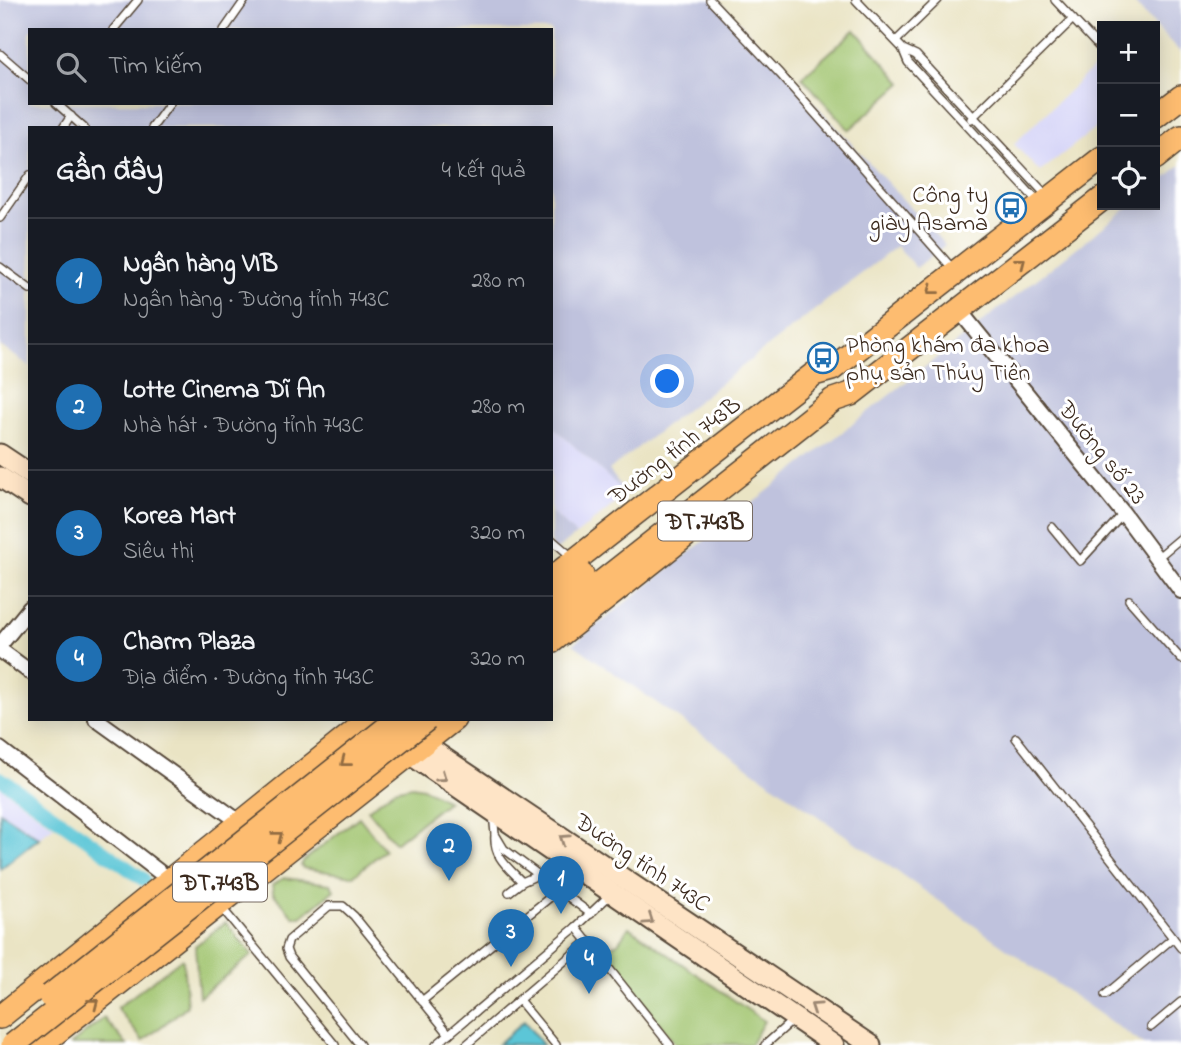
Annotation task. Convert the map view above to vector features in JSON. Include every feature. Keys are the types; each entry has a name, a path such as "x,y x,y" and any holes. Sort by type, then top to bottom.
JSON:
{"main road":[{"path":"1160,113 1181,97"},
{"path":"1160,154 1181,137"},
{"name":"Đường tỉnh 743B","path":"553,578 814,374 832,369 1097,162"},
{"name":"ĐT.743B","path":"553,598 808,409 851,394 1097,203"},
{"name":"Đường tỉnh 743B","path":"808,409 832,369"},
{"name":"ĐT.743B","path":"553,640 843,412 851,394"},
{"name":"ĐT.743B","path":"553,620 808,409"},
{"path":"0,454 28,473"},
{"path":"0,477 28,496"},
{"name":"ĐT.743B","path":"0,1017 371,721"},
{"name":"Đường tỉnh 743C","path":"374,721 617,886 834,1045"},
{"name":"ĐT.743B","path":"0,1035 395,721"},
{"name":"ĐT.743B","path":"13,1045 424,721"},
{"name":"ĐT.743B","path":"42,1044 451,721"},
{"name":"Đường tỉnh 743C","path":"416,749 493,812 871,1045"}],"street":[{"name":"Đường số 23","path":"960,310 1123,513 1181,591"},
{"path":"0,645 28,610"},
{"path":"0,650 28,671"},
{"path":"99,721 241,823"},
{"path":"0,749 171,881"}],"lane":[{"path":"115,28 138,0"},
{"path":"224,28 245,0"},
{"path":"710,0 780,74 956,272"},
{"path":"856,0 896,41 903,49 908,62 965,124 1046,202"},
{"path":"896,41 938,0"},
{"path":"1055,0 1097,45"},
{"path":"965,124 1073,19"},
{"path":"903,49 916,55 973,116 1046,202"},
{"path":"0,54 28,78"},
{"path":"58,105 82,126"},
{"path":"153,126 169,105"},
{"path":"64,126 71,116"},
{"path":"0,218 28,178"},
{"path":"0,267 28,288"},
{"path":"1052,527 1080,561 1123,513"},
{"path":"1157,558 1181,538"},
{"path":"553,541 576,561"},
{"path":"1129,600 1181,659"},
{"path":"1016,738 1181,948"},
{"path":"493,812 494,846 498,857 522,881"},
{"path":"495,834 504,849 591,914"},
{"path":"509,892 522,881 538,875"},
{"path":"436,1045 591,914 617,886"},
{"path":"422,1000 559,890"},
{"path":"219,905 335,1045"},
{"path":"360,1045 289,957 286,949 289,940 329,906 343,906 354,916 449,1034"},
{"path":"576,927 670,1045"},
{"path":"1105,995 1174,938"},
{"path":"466,1045 588,941"},
{"path":"519,1000 556,1045"},
{"path":"1151,1027 1181,1002"},
{"path":"765,1045 795,1018"},
{"path":"475,1037 482,1045"}],"shaded area":[{"path":"0,0 719,0 945,245 916,268 897,246 609,470 627,494 553,427 553,126 28,126 28,365 0,346"},
{"path":"1131,0 1181,0 1181,53 1160,31 1160,21 1151,21"},
{"path":"1097,64 1097,127 1040,172 1014,144"},
{"path":"1181,165 1181,1045 1144,1045 573,644 1125,210 1160,210 1160,182"},
{"path":"553,427 627,494 576,535 553,514"},
{"path":"553,514 576,535 553,552"},
{"path":"0,787 54,826 0,869"}],"green space":[{"path":"855,30 902,83 849,130 802,77"},
{"path":"412,786 423,788 448,801 395,843 368,810 394,790"},
{"path":"359,817 385,850 353,876 301,866 303,861"},
{"path":"284,878 330,884 334,890 301,917 294,917 273,893 272,885"},
{"path":"226,922 252,955 199,997 195,946"},
{"path":"629,927 764,1021 751,1044 676,1045 603,950 618,943"},
{"path":"181,959 187,1006 143,1041 117,1008"},
{"path":"104,1018 127,1045 70,1045"}],"water":[{"path":"0,812 39,838 0,869"},
{"path":"524,1021 543,1045 498,1044"}],"waterway":[{"path":"0,778 143,879"}],"place":[{"name":"Công ty giày Asama","path":"1011,208"},
{"name":"Phòng khám đa khoa phụ sản Thủy Tiên","path":"823,358"},
{"name":"Lotte Cinema Dĩ An","path":"449,881"},
{"name":"Ngân hàng VIB","path":"561,914"},
{"name":"Korea Mart","path":"511,967"},
{"name":"Charm Plaza","path":"589,994"}]}
